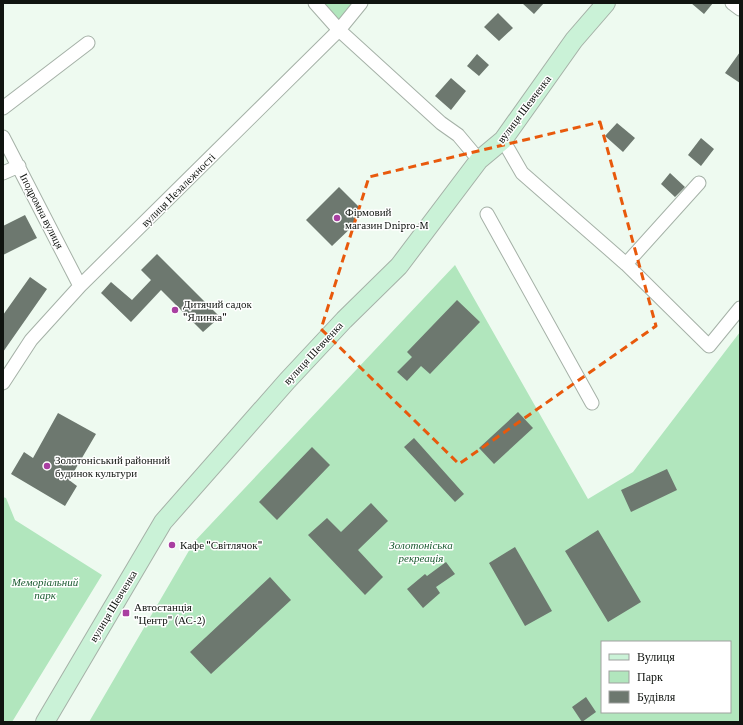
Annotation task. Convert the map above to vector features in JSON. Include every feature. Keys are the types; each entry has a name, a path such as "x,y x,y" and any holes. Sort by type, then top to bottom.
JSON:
{"main road":[{"name":"вулиця Шевченка","path":"45,722 163,522 287,381 344,320 399,266 479,160 503,140 574,40 606,3"}],"street":[{"path":"315,3 338,30 441,123 458,135 479,160"},
{"name":"вулиця Незалежності","path":"3,383 31,340 80,286 338,30 361,3"},
{"path":"732,3 740,9"},
{"path":"3,108 88,42"},
{"name":"Іподромна вулиця","path":"3,137 80,286"},
{"path":"503,140 522,173 626,264 709,346 740,308"},
{"path":"3,173 19,166"},
{"path":"626,264 699,183"},
{"path":"488,214 592,403"}],"highlighted area":[{"path":"600,122 656,326 459,464 321,329 369,177"}],"green space":[{"path":"315,3 361,3 339,30"},
{"name":"Золотоніська рекреація","path":"455,265 588,499 633,472 740,332 740,722 89,722 194,542"},
{"name":"Меморіальний парк","path":"3,497 6,498 15,520 102,575 12,722 3,722"}],"building":[{"path":"522,3 544,3 534,14"},
{"path":"691,3 713,3 704,14"},
{"path":"498,13 513,28 499,41 484,27"},
{"path":"740,52 740,83 725,73"},
{"path":"477,54 489,65 479,76 467,66"},
{"path":"451,78 466,91 451,110 435,96"},
{"path":"617,123 635,138 623,152 605,136"},
{"path":"701,138 714,149 701,166 688,155"},
{"path":"670,173 685,187 675,197 661,184"},
{"path":"339,187 359,207 355,224 332,246 306,220"},
{"path":"25,215 37,238 3,255 3,226"},
{"path":"157,254 220,317 203,332 161,290 131,322 101,293 111,282 132,300 151,280 141,270"},
{"path":"30,277 47,289 3,352 3,315"},
{"path":"457,300 480,322 430,374 421,366 407,381 397,372 412,357 407,352"},
{"path":"518,412 533,428 494,464 479,448"},
{"name":"Золотоніський районний будинок культури","path":"58,413 96,434 69,480 77,486 65,506 11,474 24,452 33,458"},
{"path":"414,438 464,494 455,502 404,447"},
{"path":"312,447 330,465 277,520 259,502"},
{"path":"667,469 677,490 631,512 621,490"},
{"path":"371,503 388,521 358,550 383,577 365,595 308,535 327,518 341,532"},
{"path":"598,530 641,602 608,622 565,551"},
{"path":"515,547 552,611 525,626 489,563"},
{"path":"446,562 455,574 436,587 440,593 423,608 407,589 425,574 427,576"},
{"path":"270,577 291,600 211,674 190,652"},
{"path":"586,697 596,712 582,722 572,707"}],"place":[{"name":"Фірмовий магазин Dnipro-M","path":"337,218"},
{"name":"Дитячий садок \"Ялинка\"","path":"175,310"},
{"name":"Золотоніський районний будинок культури","path":"47,466"},
{"name":"Кафе \"Світлячок\"","path":"172,545"},
{"name":"Автостанція \"Центр\" (АС-2)","path":"126,613"}]}
